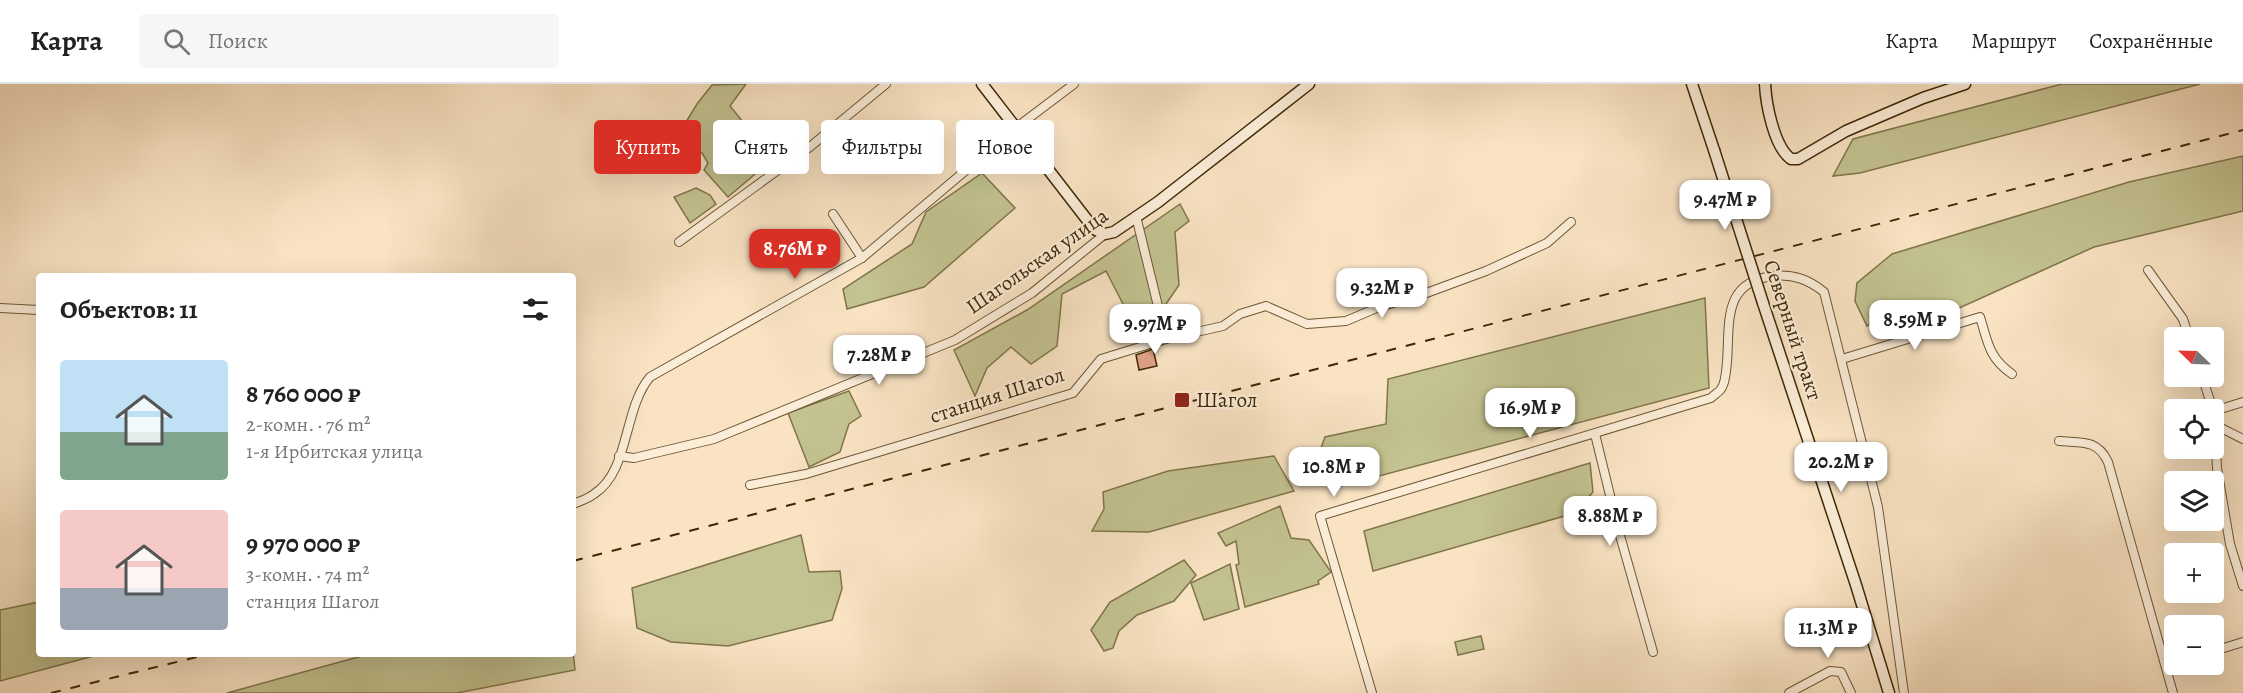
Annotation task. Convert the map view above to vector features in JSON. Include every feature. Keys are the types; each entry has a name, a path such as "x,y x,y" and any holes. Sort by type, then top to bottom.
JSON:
{"street":[{"path":"679,242 811,146 886,84"},
{"path":"982,84 1011,120"},
{"path":"1026,120 1074,84"},
{"name":"Шагольская улица","path":"620,456 634,458 714,439 955,340 1032,293 1105,234 1114,232 1136,216 1309,84"},
{"name":"Северный тракт","path":"1692,84 1856,585 1889,693"},
{"path":"1765,84 1766,103 1781,148 1791,159 1798,159 1846,131 1923,98 1965,84"},
{"path":"576,503 595,494 609,478 620,456 639,389 650,377 862,258 961,174"},
{"path":"1052,174 1088,221 1096,230 1105,234"},
{"path":"833,214 862,258"},
{"path":"1136,216 1166,339"},
{"name":"станция Шагол","path":"750,485 806,474 1073,393 1101,359 1166,339 1223,326 1240,314 1266,306 1307,324 1346,321 1379,307 1421,295 1486,271 1547,243 1571,222"},
{"path":"2148,270 2183,319 2186,327"},
{"name":"Северный тракт","path":"1595,434 1711,398 1723,388 1733,301 1740,289 1749,282 1768,276 1796,276 1813,283 1824,292 1878,507 1904,693"},
{"path":"0,308 36,310"},
{"path":"1842,359 1980,317 1990,352 1997,362 2013,374"},
{"path":"2224,408 2243,402"},
{"path":"2224,429 2243,439"},
{"path":"1372,693 1320,516 1490,463 1595,434 1619,532 1653,652"},
{"path":"2060,441 2095,445 2102,450 2108,462 2164,657"},
{"path":"2217,459 2230,544 2243,586"},
{"path":"2224,648 2243,642"},
{"path":"1789,693 1830,671 1841,672 1851,693"},
{"path":"2169,675 2173,693"}],"shaded area":[{"path":"746,84 730,106 741,120 713,120 713,174 755,174 728,197 704,170 708,163 701,153 701,120 687,120 712,85"},
{"path":"2062,84 2200,84 1860,173 1833,176 1853,139"},
{"path":"2243,156 2243,211 2094,247 1902,334 1879,317 1867,326 1855,301 1857,283 1892,254 2129,182"},
{"path":"981,174 1015,208 924,287 847,309 843,289 912,244 926,212"},
{"path":"696,188 710,195 716,204 690,223 674,197"},
{"path":"1180,204 1189,221 1175,232 1179,285 1164,307 1144,307 1152,326 1139,335 1106,271 1062,294 1057,346 1031,364 1011,347 987,368 975,396 954,350 1027,310"},
{"path":"1705,298 1709,388 1334,488 1313,470 1325,437 1386,424 1388,379"},
{"path":"849,391 861,416 849,424 840,452 809,467 788,413"},
{"path":"1274,456 1294,491 1149,532 1092,531 1104,509 1103,492 1168,471"},
{"path":"1590,463 1593,492 1575,513 1373,571 1364,531"},
{"path":"1280,506 1291,538 1309,540 1331,572 1318,581 1319,584 1245,607 1236,565 1239,564 1236,541 1226,546 1218,533"},
{"path":"801,535 809,572 840,571 842,589 832,620 728,646 671,642 637,628 632,588"},
{"path":"1184,560 1196,575 1174,601 1137,615 1119,631 1113,648 1104,651 1091,630 1110,602"},
{"path":"1230,564 1239,609 1204,620 1191,583"},
{"path":"36,603 36,657 90,657 0,681 0,610"},
{"path":"1481,636 1484,649 1458,655 1455,642"},
{"path":"358,657 574,657 575,670 457,693 227,693"}],"building":[{"path":"1153,349 1157,366 1139,370 1136,355"}],"railway":[{"path":"576,560 2243,130"},
{"path":"51,693 197,657"}],"place":[{"name":"Шагол","path":"1182,400"}]}
